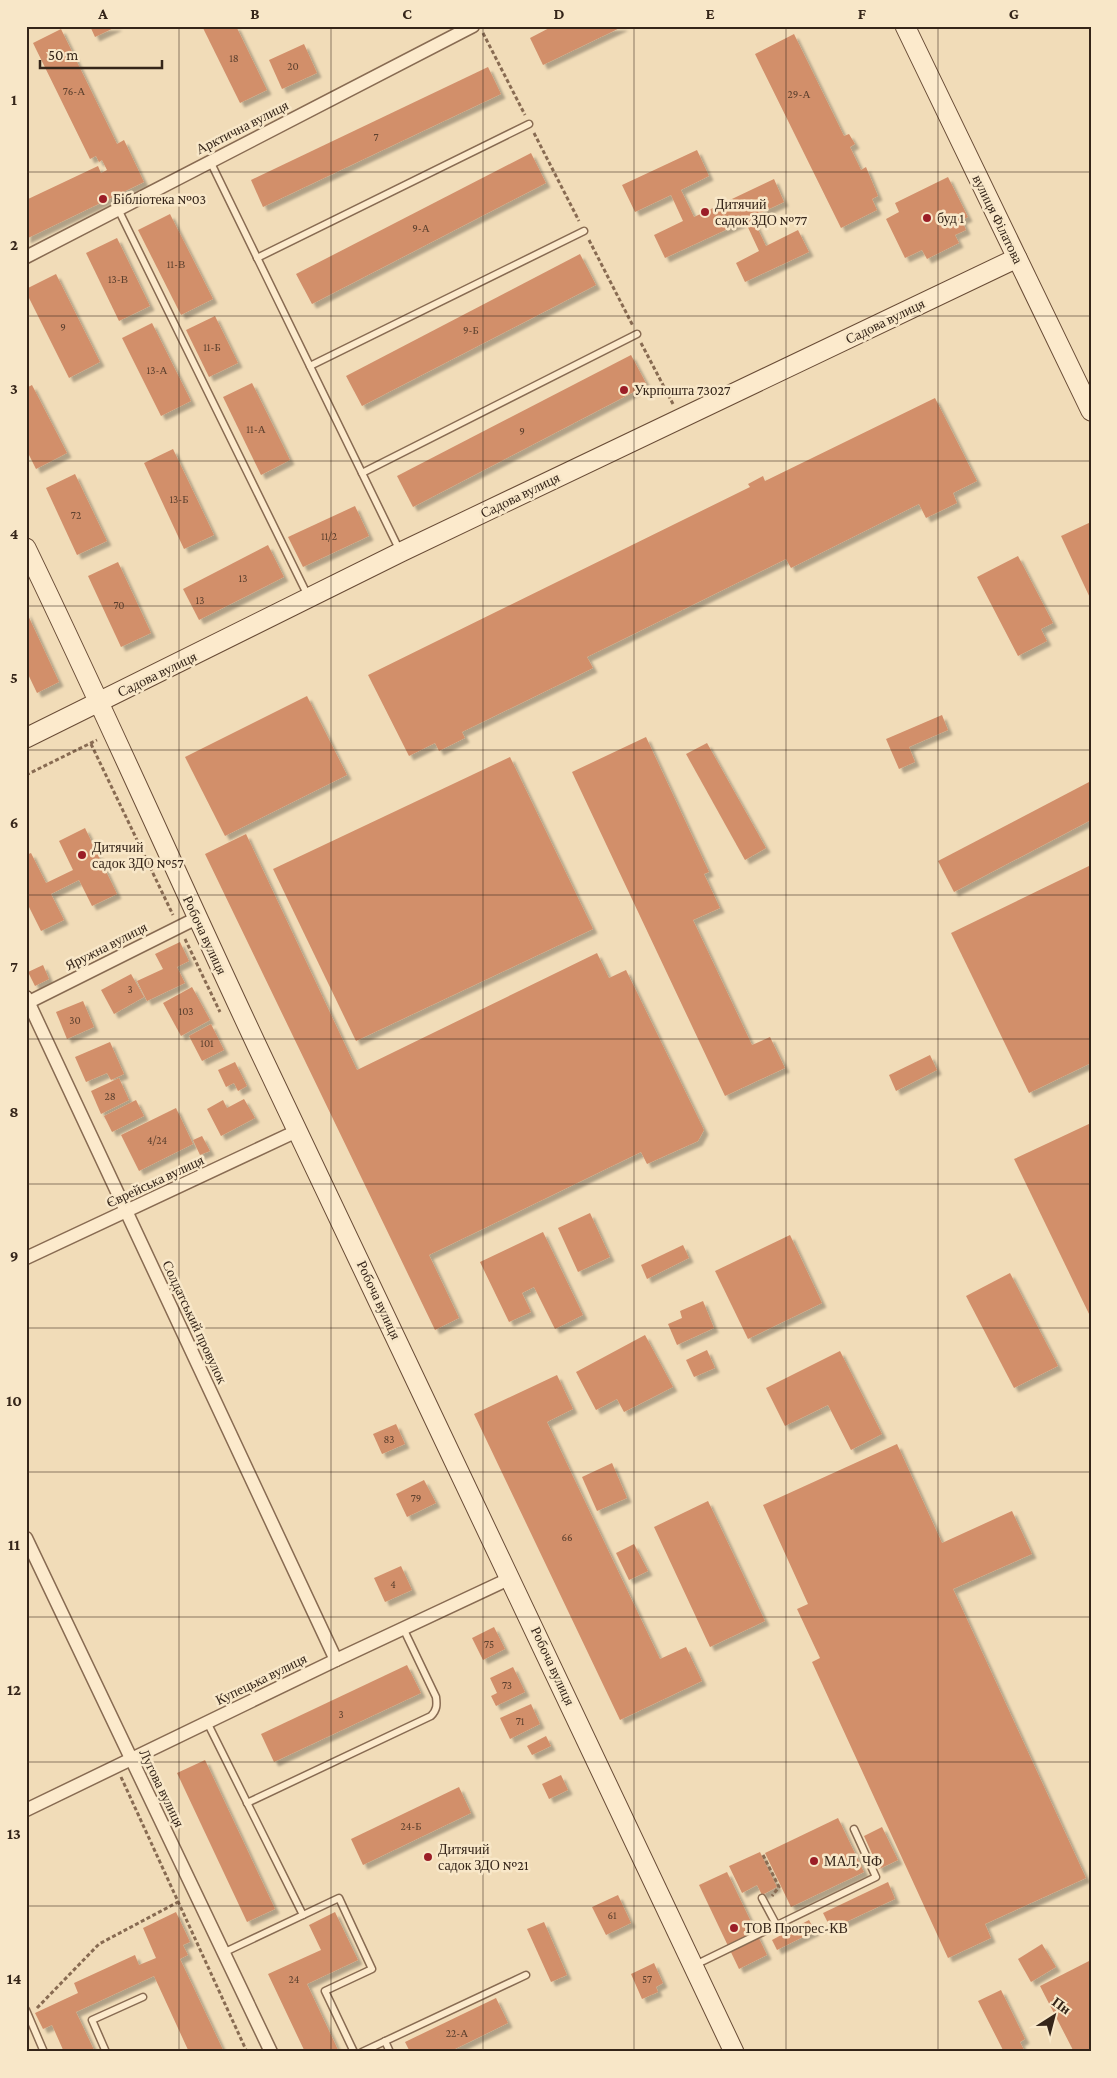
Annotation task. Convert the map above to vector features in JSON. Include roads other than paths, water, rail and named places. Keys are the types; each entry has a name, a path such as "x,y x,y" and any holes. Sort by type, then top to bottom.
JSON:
{"street":[{"name":"Арктична вулиця","path":"26,257 473,26"},
{"name":"вулиця Філатова","path":"905,26 1091,411"},
{"name":"Садова вулиця","path":"26,738 401,552 1017,258"},
{"name":"Робоча вулиця","path":"29,559 99,702 197,918 297,1131 511,1578 734,2052"},
{"name":"Яружна вулиця","path":"27,999 197,918"},
{"name":"Солдатський провулок","path":"27,999 336,1660"},
{"name":"Єврейська вулиця","path":"26,1258 297,1131"},
{"name":"Лугова вулиця","path":"27,1543 225,1952 271,2052"},
{"name":"Купецька вулиця","path":"26,1810 117,1768 206,1722 511,1578"}],"lane":[{"path":"257,258 529,124"},
{"path":"210,161 401,552"},
{"path":"118,209 309,599"},
{"path":"310,366 584,231"},
{"path":"362,472 636,334"},
{"path":"247,1803 431,1716 435,1712 436,1697 403,1628"},
{"path":"206,1722 303,1915"},
{"path":"694,1966 876,1877 854,1828"},
{"path":"225,1952 339,1898 372,1969 325,1991 354,2052"},
{"path":"764,1901 776,1926"},
{"path":"362,2052 526,1975"},
{"path":"106,2052 92,2020 143,1997"},
{"path":"28,2013 44,2052"},
{"path":"385,2041 390,2052"}],"place":[{"name":"Бібліотека №03","path":"103,199"},
{"name":"Дитячий садок ЗДО №77","path":"705,212"},
{"name":"буд 1","path":"927,218"},
{"name":"Укрпошта 73027","path":"624,390"},
{"name":"Дитячий садок ЗДО №57","path":"82,855"},
{"name":"Дитячий садок ЗДО №21","path":"428,1857"},
{"name":"МАЛ, ЧФ","path":"814,1861"},
{"name":"ТОВ Прогрес-КВ","path":"734,1928"}]}
